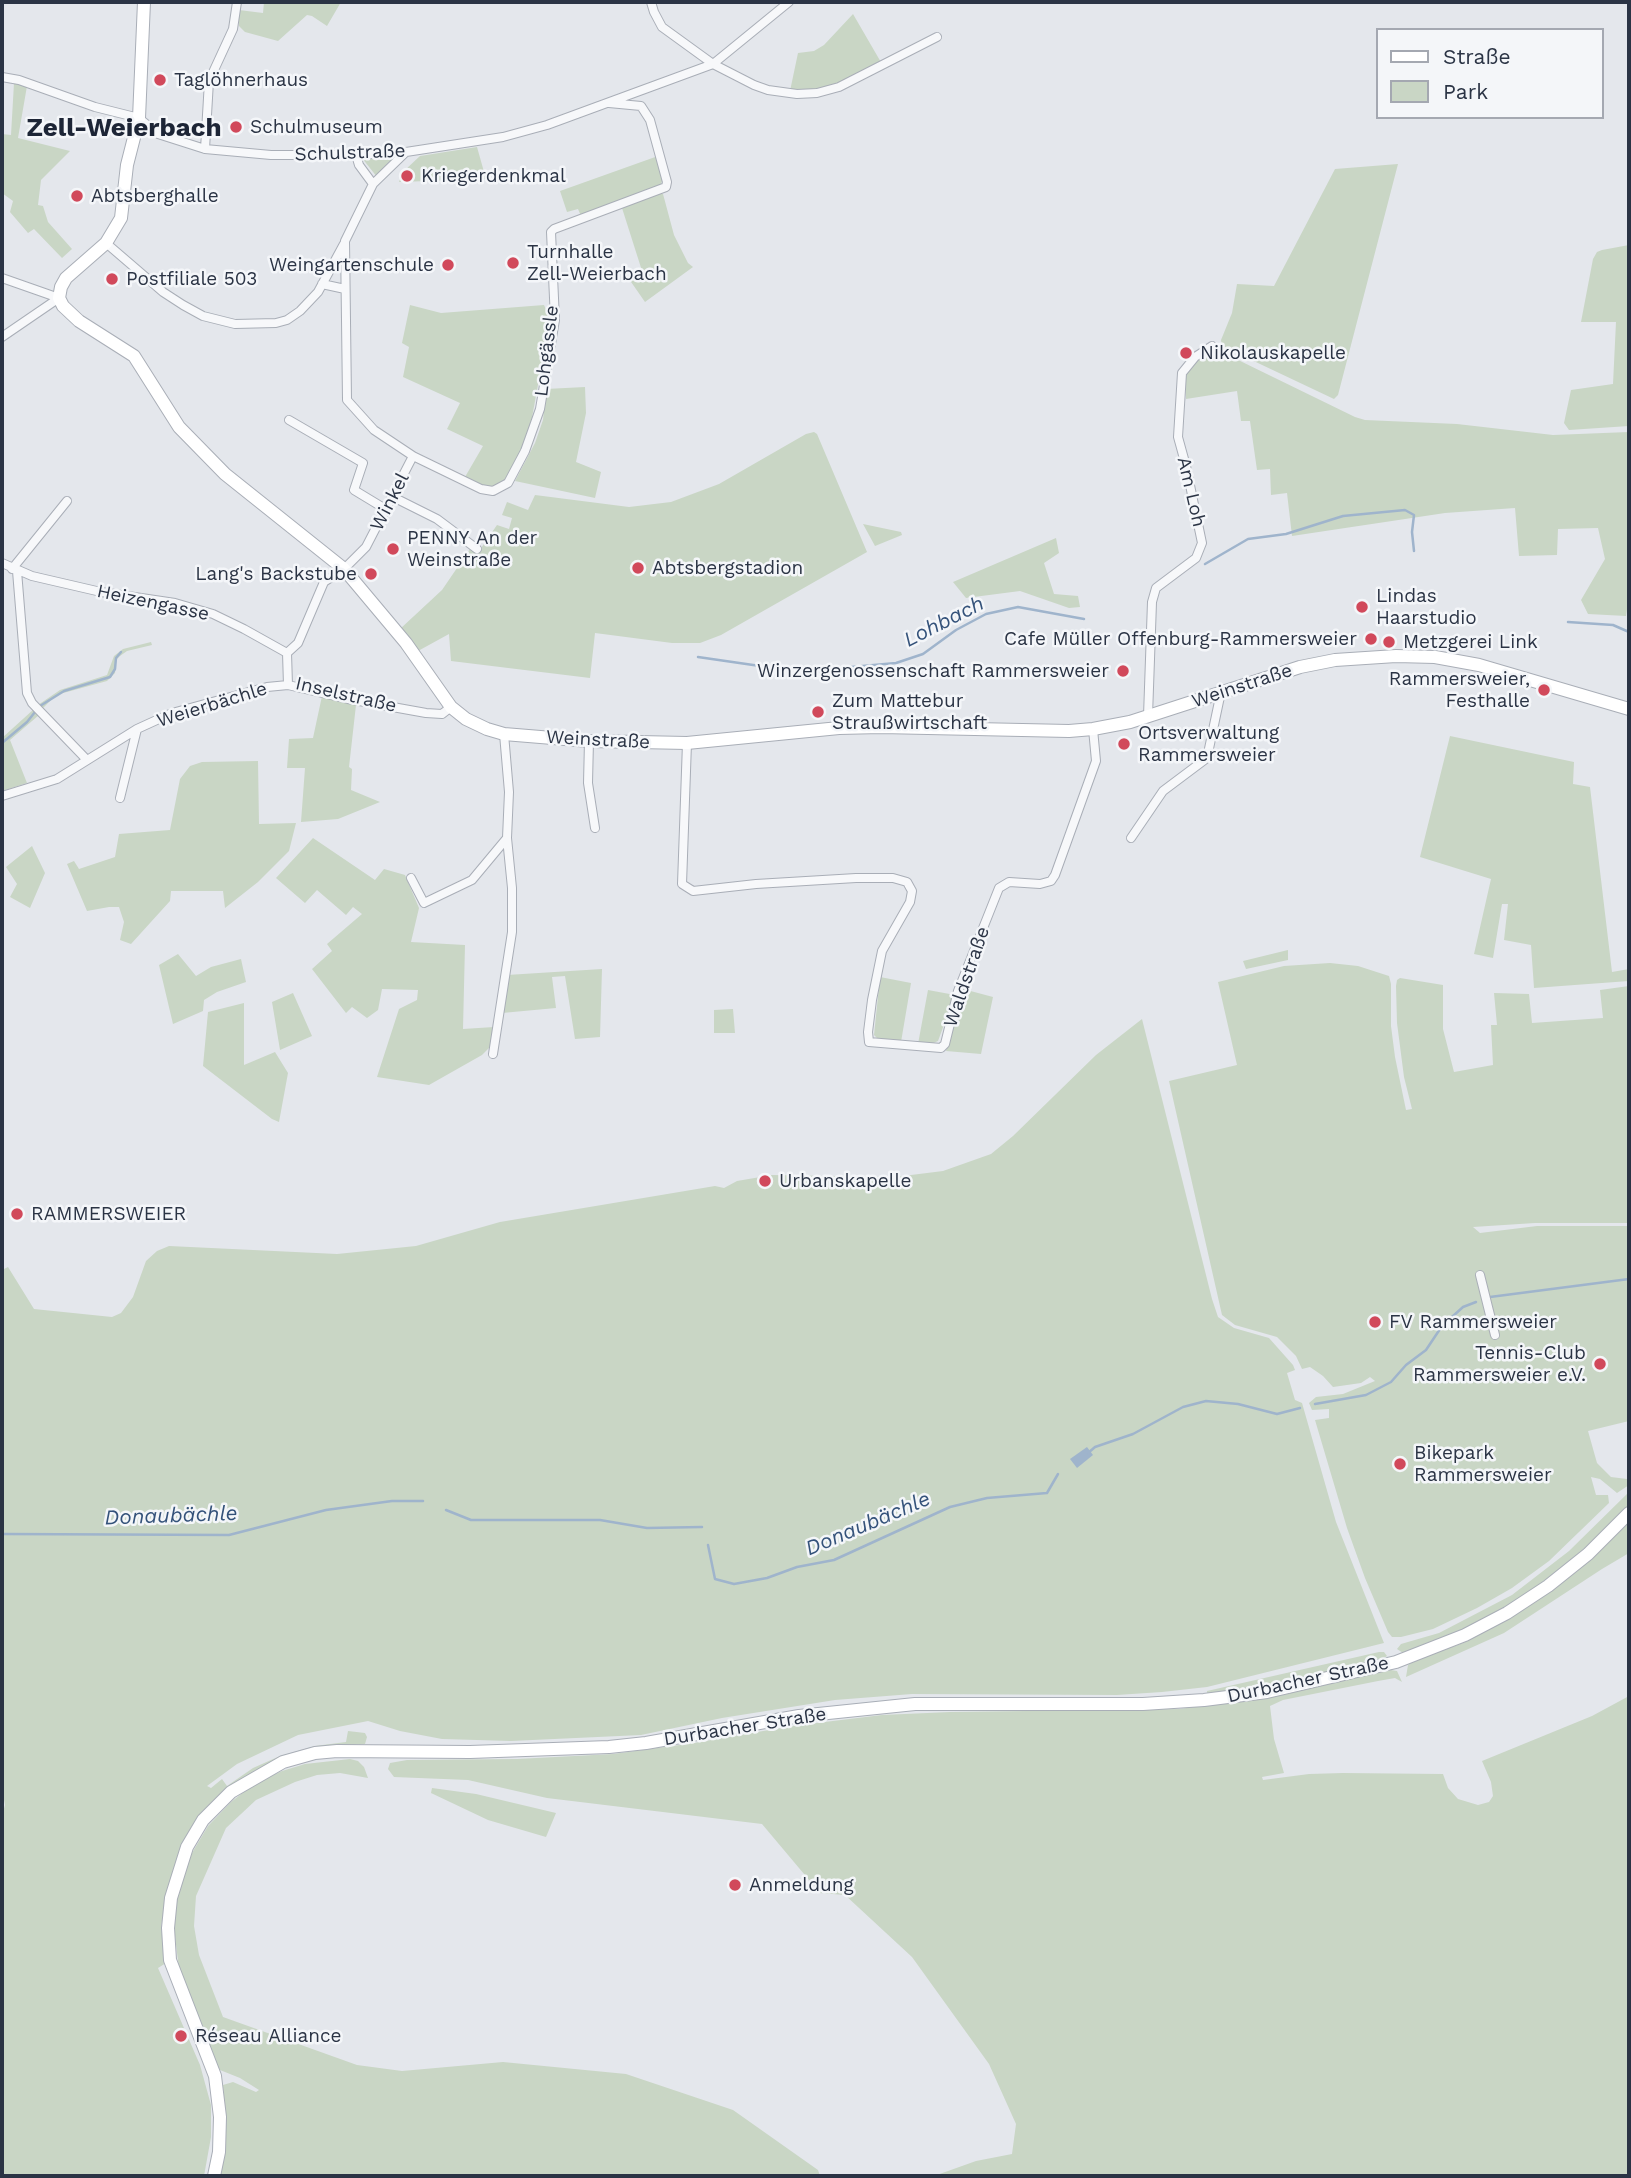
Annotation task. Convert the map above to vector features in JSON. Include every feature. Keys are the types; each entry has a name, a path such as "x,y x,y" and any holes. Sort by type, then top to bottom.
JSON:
{"street":[{"path":"2,337 59,298 66,278 106,243 121,218 127,165 139,118 144,2"},
{"path":"205,149 209,81 233,29 237,2"},
{"path":"651,2 662,27 713,64 741,80 768,90 797,94 817,93 839,87 937,37"},
{"name":"Schulstraße","path":"2,77 139,118 158,134 205,149 271,155 406,152 503,136 547,125 713,64 789,2"},
{"name":"Schulstraße","path":"605,103 641,106 650,120 659,148 666,187"},
{"name":"Winkel","path":"106,243 163,292 203,316 235,324 276,323 287,320 300,311 322,284 373,184 406,152"},
{"path":"356,155 359,165 373,184"},
{"name":"Lohgässle","path":"414,456 481,489 493,491 508,483 525,451 540,409 549,359 555,320 551,232 666,187"},
{"name":"Winkel","path":"344,569 366,547 414,456 374,430 347,400 345,241"},
{"path":"2,278 59,298"},
{"path":"322,284 345,289"},
{"name":"Weinstraße","path":"59,298 63,306 79,321 134,356 178,427 225,474 344,569 406,643 451,707 466,719 504,734 589,741 687,743 839,728 1093,729 1148,716 1297,668 1335,660 1383,656 1435,657 1511,673 1629,709"},
{"name":"Am Loh","path":"1148,716 1152,602 1156,588 1196,558 1202,543 1178,437 1182,373 1195,357 1212,346"},
{"path":"289,420 363,463 354,490 387,510"},
{"path":"393,497 437,519 477,549"},
{"path":"66,501 14,570 27,693 32,703 87,760"},
{"name":"Heizengasse","path":"2,563 14,570 101,592 175,603 213,614 287,653"},
{"name":"Inselstraße","path":"344,569 324,582 298,643 287,653 288,685 426,713 442,714 451,707"},
{"name":"Weierbächle","path":"2,796 57,779 137,730 172,713 267,687 288,685"},
{"path":"1131,838 1163,791 1207,758 1221,692"},
{"name":"Waldstraße","path":"687,743 682,884 693,891 856,878 893,878 907,882 912,891 910,902 882,951 872,1000 868,1032 870,1042 941,1048 945,1044 958,991 999,888 1009,882 1040,884 1051,881 1055,875 1096,761 1093,729"},
{"name":"Weierbächle","path":"120,798 137,730"},
{"path":"493,1054 512,932 512,888 507,838 509,792 504,734"},
{"path":"589,741 588,783 595,828"},
{"path":"411,878 424,904 472,880 507,838"},
{"path":"1480,1275 1495,1335"},
{"name":"Durbacher Straße","path":"214,2176 219,2152 220,2117 215,2076 170,1960 168,1927 171,1898 187,1847 203,1821 231,1792 283,1762 315,1753 337,1751 470,1752 609,1747 799,1716 915,1704 1143,1704 1267,1692 1396,1661 1465,1635 1507,1613 1549,1586 1629,1513"}],"green space":[{"path":"264,2 341,2 327,26 307,15 278,41 245,32 239,26 239,10 263,13"},
{"path":"853,14 882,64 845,82 816,90 790,91 798,53 814,51 824,45"},
{"path":"14,83 27,86 18,138 70,151 41,180 38,205 43,206 48,222 72,249 62,258 34,229 28,233 10,212 13,201 2,193 2,134 11,135"},
{"path":"477,147 486,179 399,182 401,177 409,180 411,174 405,170 420,156"},
{"path":"658,156 664,177 659,188 581,216 578,209 567,212 560,191"},
{"path":"362,158 393,158 377,177"},
{"path":"1398,164 1338,395 1334,399 1222,346 1221,340 1232,313 1237,284 1274,286 1335,169"},
{"path":"663,194 674,235 688,263 693,267 645,302 629,279 643,274 622,208"},
{"path":"1629,245 1629,426 1569,430 1564,423 1571,390 1613,384 1616,322 1581,322 1593,259 1597,252 1602,250"},
{"path":"410,305 441,313 544,305 550,319 531,423 523,446 503,484 495,487 484,486 465,477 483,446 447,429 460,403 403,377 409,347 402,343"},
{"path":"1207,350 1232,357 1365,420 1457,424 1553,435 1629,432 1629,596 1626,616 1588,614 1581,600 1605,559 1598,528 1558,529 1557,555 1519,556 1515,508 1445,513 1292,536 1287,493 1271,495 1270,469 1257,470 1250,421 1241,421 1237,391 1186,399 1185,377 1188,368"},
{"path":"585,387 586,413 576,462 601,472 595,498 515,481 535,443 543,420 546,389"},
{"name":"Abtsbergstadion","path":"814,432 867,552 721,635 700,643 672,643 595,633 590,678 451,661 449,634 418,651 400,629 442,590 470,549 477,554 497,525 509,529 512,518 502,515 507,502 528,510 535,495 629,507 671,502 719,484"},
{"path":"863,524 901,532 902,535 875,546"},
{"path":"1056,538 1059,553 1044,563 1054,594 1078,596 1080,607 1069,608 1020,591 966,598 953,582"},
{"path":"151,642 152,645 127,651 120,656 116,660 115,673 107,681 56,695 42,709 38,705 60,690 107,675 114,656 123,649"},
{"path":"322,696 356,705 349,767 352,769 351,790 380,802 338,819 301,822 305,768 287,768 289,739 313,738"},
{"path":"34,709 39,715 10,740 27,783 2,791 2,738"},
{"path":"1450,736 1574,762 1573,784 1590,787 1612,972 1629,969 1629,981 1534,988 1531,945 1504,940 1508,904 1502,904 1493,958 1474,954 1491,879 1420,857"},
{"path":"258,761 259,824 296,823 289,851 258,882 225,908 223,891 171,891 170,901 131,944 120,940 124,922 119,907 87,911 67,864 74,861 79,869 115,857 119,834 170,830 180,779 190,766 202,762"},
{"path":"313,838 375,880 384,869 405,875 419,908 411,942 465,945 463,1029 494,1027 490,1047 482,1055 429,1085 377,1077 399,1009 417,1000 418,990 382,989 378,1010 367,1018 352,1007 346,1013 312,969 332,951 327,944 362,914 353,907 346,915 317,890 305,903 276,878"},
{"path":"32,846 45,873 30,908 10,897 17,884 6,867"},
{"path":"1288,950 1288,960 1246,969 1243,961"},
{"path":"178,954 196,976 211,967 241,959 246,982 217,992 204,1000 203,1011 173,1024 159,965"},
{"path":"1330,963 1358,966 1389,976 1391,1026 1406,1110 1412,1109 1404,1077 1397,1023 1396,986 1400,978 1443,985 1443,1029 1454,1072 1493,1065 1491,1025 1497,1025 1494,993 1529,994 1532,1023 1603,1018 1600,990 1629,986 1629,1223 1535,1223 1473,1227 1480,1233 1537,1226 1629,1226 1629,1421 1588,1431 1597,1463 1611,1477 1629,1477 1629,1485 1617,1493 1600,1479 1591,1477 1596,1495 1608,1495 1609,1503 1549,1561 1512,1588 1477,1608 1433,1629 1401,1637 1392,1637 1388,1632 1347,1528 1315,1420 1329,1418 1329,1409 1312,1410 1309,1403 1316,1397 1343,1394 1375,1381 1370,1377 1361,1383 1333,1387 1310,1367 1302,1369 1296,1356 1277,1337 1235,1325 1222,1315 1169,1081 1237,1065 1218,982 1284,966"},
{"path":"602,969 600,1037 575,1039 565,976 552,977 556,1008 502,1013 507,975"},
{"path":"880,977 911,983 901,1042 878,1039 874,1035"},
{"path":"963,989 993,997 981,1054 946,1051"},
{"path":"928,990 955,995 938,1041 918,1044"},
{"path":"293,993 312,1036 280,1050 272,1002"},
{"path":"244,1003 244,1065 275,1052 288,1073 279,1122 203,1066 208,1012"},
{"path":"733,1009 735,1033 714,1033 714,1010"},
{"path":"1142,1019 1218,1317 1234,1328 1269,1338 1293,1365 1295,1370 1287,1373 1295,1400 1302,1403 1336,1522 1384,1643 1207,1687 1162,1692 1117,1695 912,1694 835,1700 722,1718 641,1735 511,1741 442,1739 400,1731 368,1721 298,1735 237,1764 207,1786 211,1788 222,1779 227,1786 253,1768 280,1756 315,1746 346,1742 348,1731 365,1733 367,1737 365,1744 330,1747 256,1771 182,1847 166,1895 161,1927 166,1963 158,1968 200,2065 211,2105 211,2137 204,2176 2,2176 2,1816 5,1805 2,1789 2,1270 8,1267 34,1309 112,1317 121,1313 133,1297 146,1261 157,1251 169,1246 337,1254 416,1246 500,1222 715,1186 724,1188 737,1181 772,1175 895,1177 943,1171 991,1154 1096,1055"},
{"path":"1629,1492 1629,1506 1620,1516 1558,1572 1522,1598 1481,1622 1441,1640 1403,1653 1397,1649 1401,1644 1439,1633 1512,1595 1569,1551"},
{"path":"1629,1521 1629,1553 1504,1633 1406,1677 1408,1665 1414,1661 1463,1643 1527,1607 1567,1579"},
{"path":"1384,1652 1387,1656 1381,1660 1303,1679 1207,1694 1207,1691"},
{"path":"1391,1670 1397,1671 1402,1682 1395,1678 1378,1681 1283,1700 1270,1706 1274,1739 1284,1773 1262,1777 1263,1780 1309,1774 1443,1774 1448,1788 1458,1799 1478,1805 1489,1802 1493,1796 1491,1782 1482,1761 1592,1716 1629,1696 1629,2176 934,2176 976,2161 1012,2154 1016,2124 989,2064 912,1957 845,1895 820,1893 762,1824 547,1798 468,1780 394,1777 388,1769 390,1763 407,1760 517,1759 613,1754 882,1715 1179,1709 1273,1696"},
{"path":"350,1759 358,1761 364,1767 368,1778 340,1773 317,1775 295,1782 256,1800 226,1828 196,1896 194,1926 199,1955 223,2017 357,2065 402,2071 503,2062 626,2074 733,2110 818,2170 820,2176 218,2176 223,2085 233,2082 256,2092 259,2090 217,2066 179,1969 174,1928 176,1904 183,1877 192,1853 208,1826 231,1802 254,1784 305,1764"},
{"path":"432,1788 476,1794 556,1813 546,1837 488,1820 431,1793"}],"water":[{"path":"1087,1447 1093,1455 1077,1468 1070,1459"}],"waterway":[{"name":"Lohbach","path":"1205,564 1248,539 1286,534 1343,516 1405,510 1414,515 1414,551"},
{"name":"Lohbach","path":"818,670 896,663 923,654 956,630 986,614 1018,607 1084,619"},
{"name":"Lohbach","path":"1568,622 1613,625 1629,632"},
{"path":"40,706 64,691 110,677 115,669 116,658 121,652"},
{"name":"Lohbach","path":"698,657 760,666"},
{"path":"2,743 35,712"},
{"name":"Donaubächle","path":"1490,1297 1629,1279"},
{"name":"Donaubächle","path":"1315,1404 1366,1395 1391,1382 1406,1365 1426,1350 1442,1326 1463,1307 1476,1302"},
{"name":"Donaubächle","path":"1088,1453 1095,1447 1133,1434 1183,1407 1206,1401 1238,1404 1277,1414 1300,1408"},
{"name":"Donaubächle","path":"708,1545 715,1579 734,1584 767,1578 797,1567 834,1560 950,1507 987,1498 1047,1493 1058,1474"},
{"name":"Donaubächle","path":"2,1534 229,1535 326,1510 392,1501 423,1501"},
{"name":"Donaubächle","path":"446,1510 471,1520 600,1520 647,1528 702,1527"}],"place":[{"name":"Taglöhnerhaus","path":"160,80"},
{"name":"Schulmuseum","path":"236,127"},
{"name":"Kriegerdenkmal","path":"407,176"},
{"name":"Abtsberghalle","path":"77,196"},
{"name":"Turnhalle Zell-Weierbach","path":"513,263"},
{"name":"Weingartenschule","path":"448,265"},
{"name":"Postfiliale 503","path":"112,279"},
{"name":"Nikolauskapelle","path":"1186,353"},
{"name":"PENNY An der Weinstraße","path":"393,549"},
{"name":"Abtsbergstadion","path":"638,568"},
{"name":"Lang's Backstube","path":"371,574"},
{"name":"Lindas Haarstudio","path":"1362,607"},
{"name":"Cafe Müller Offenburg-Rammersweier","path":"1371,639"},
{"name":"Metzgerei Link","path":"1389,642"},
{"name":"Winzergenossenschaft Rammersweier","path":"1123,671"},
{"name":"Rammersweier, Festhalle","path":"1544,690"},
{"name":"Zum Mattebur Straußwirtschaft","path":"818,712"},
{"name":"Ortsverwaltung Rammersweier","path":"1124,744"},
{"name":"Urbanskapelle","path":"765,1181"},
{"name":"RAMMERSWEIER","path":"17,1214"},
{"name":"FV Rammersweier","path":"1375,1322"},
{"name":"Tennis-Club Rammersweier e.V.","path":"1600,1364"},
{"name":"Bikepark Rammersweier","path":"1400,1464"},
{"name":"Anmeldung","path":"735,1885"},
{"name":"Réseau Alliance","path":"181,2036"}],"district":[{"name":"Zell-Weierbach","path":"124,128"}]}
